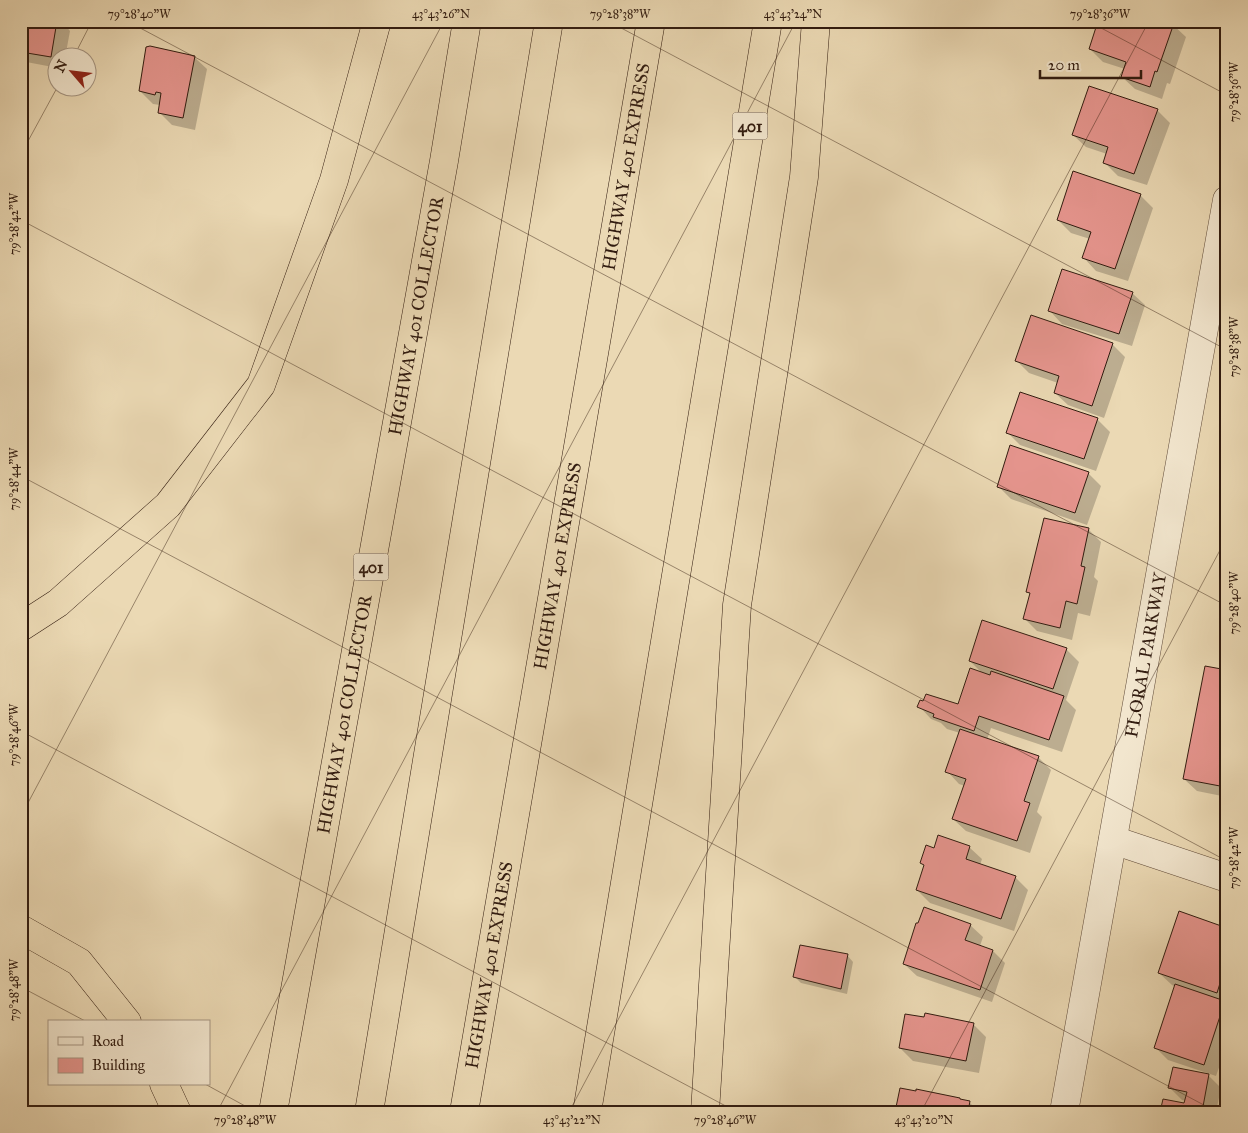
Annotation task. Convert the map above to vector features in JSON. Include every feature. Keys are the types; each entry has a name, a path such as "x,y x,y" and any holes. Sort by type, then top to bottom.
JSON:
{"highway":[{"path":"21,627 58,603 168,505 261,385 334,180 377,21"},
{"name":"HIGHWAY 401 COLLECTOR","path":"273,1112 442,171 467,21"},
{"path":"369,1112 549,21"},
{"name":"HIGHWAY 401 EXPRESS","path":"464,1112 651,21"},
{"name":"401","path":"587,1112 768,21"},
{"path":"705,1112 736,605 804,177 816,21"},
{"path":"21,929 79,962 125,1020"},
{"path":"165,1086 177,1112"}],"street":[{"name":"FLORAL PARKWAY","path":"1064,1112 1113,840 1216,324 1227,200"},
{"path":"1113,840 1227,878"}],"building":[{"path":"21,21 57,21 52,48 48,48 48,56 21,52"},
{"path":"1098,21 1168,21 1174,23 1150,87 1121,77 1126,62 1089,49"},
{"path":"150,46 195,56 183,118 158,113 161,93 156,92 155,95 139,91 146,47"},
{"path":"1089,86 1158,109 1134,174 1103,163 1108,147 1072,135"},
{"path":"1073,171 1141,194 1115,269 1082,258 1091,232 1057,220"},
{"path":"1062,269 1133,292 1119,334 1048,311"},
{"path":"1031,315 1113,343 1092,406 1054,393 1059,376 1015,361"},
{"path":"1020,392 1098,418 1084,459 1006,433"},
{"path":"1010,445 1089,472 1075,513 997,487"},
{"path":"1044,518 1089,528 1081,566 1085,567 1077,604 1066,601 1060,628 1023,619 1030,593 1026,592"},
{"path":"982,620 1067,648 1053,689 969,661"},
{"path":"1205,666 1227,670 1227,753 1220,786 1183,779"},
{"path":"970,668 990,675 991,671 1064,696 1049,740 979,716 974,731 933,717 934,714 917,707 920,700 923,701 926,694 958,704"},
{"path":"960,729 1039,756 1024,801 1030,803 1017,841 952,819 966,779 945,772"},
{"path":"938,835 970,846 966,859 1016,876 1001,919 916,890 924,865 920,863 926,845 934,848"},
{"path":"924,907 971,924 965,940 993,950 980,990 903,964 916,923 918,923"},
{"path":"1179,911 1227,928 1227,982 1221,980 1217,993 1158,973"},
{"path":"800,945 848,954 841,989 793,977"},
{"path":"1175,984 1225,1001 1204,1065 1154,1048"},
{"path":"925,1013 974,1023 966,1061 899,1048 905,1014 924,1017"},
{"path":"1173,1067 1209,1074 1202,1112 1160,1112 1163,1099 1184,1103 1187,1092 1168,1088"},
{"path":"900,1088 916,1091 916,1089 970,1101 968,1112 895,1112"}]}
